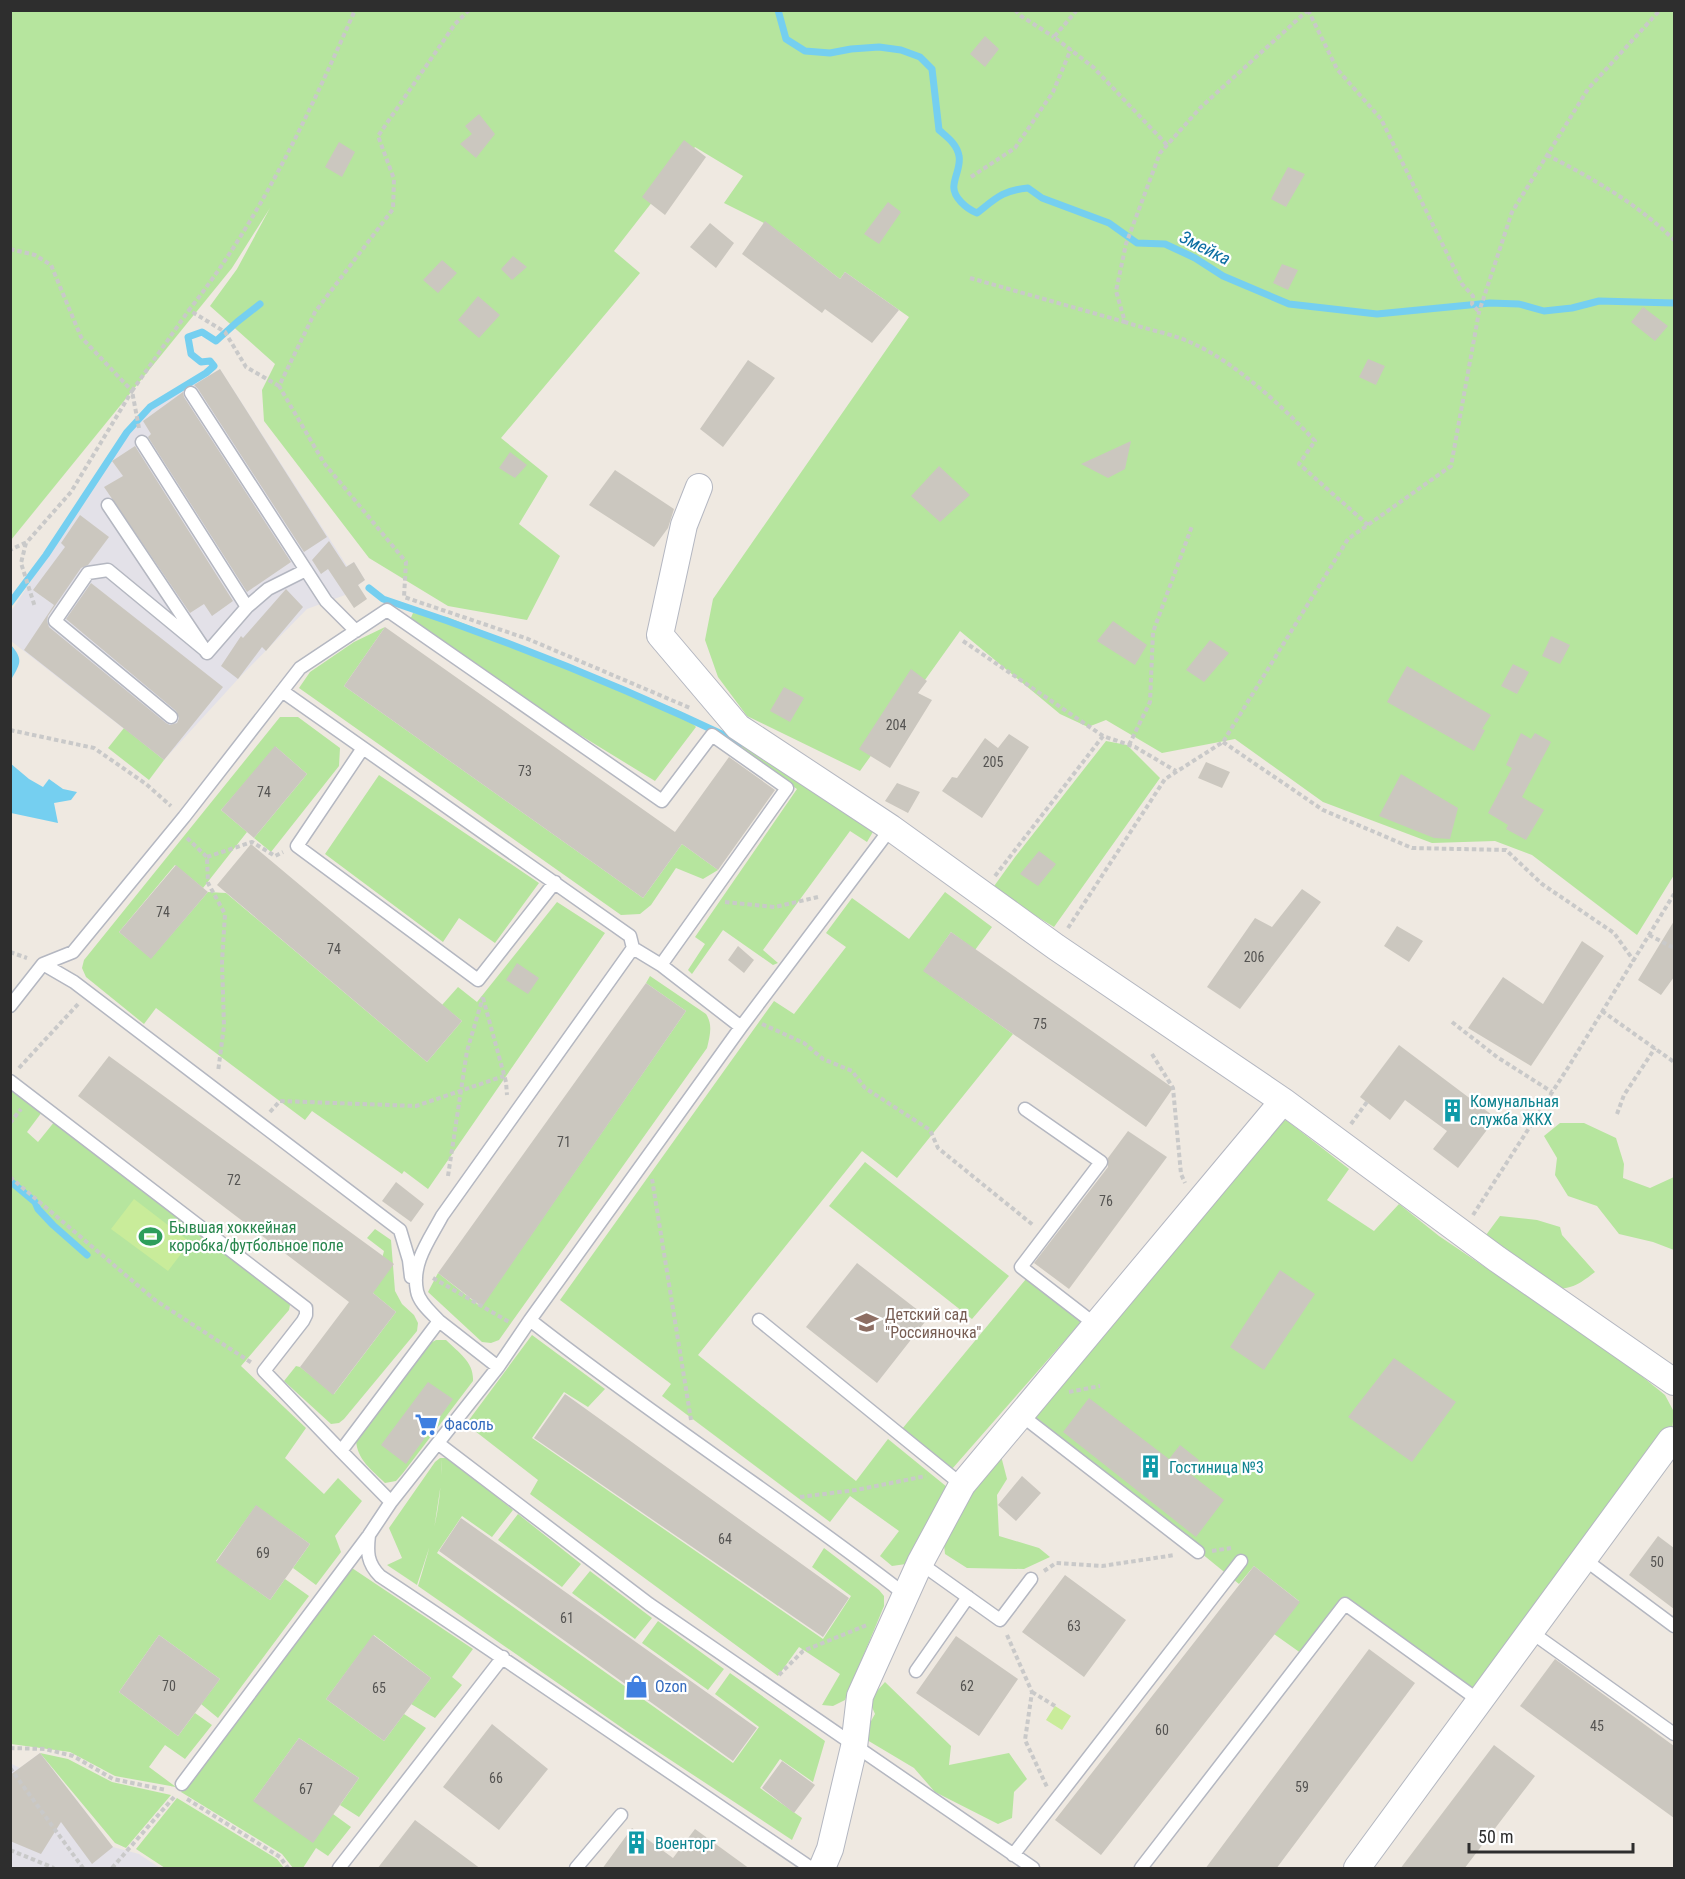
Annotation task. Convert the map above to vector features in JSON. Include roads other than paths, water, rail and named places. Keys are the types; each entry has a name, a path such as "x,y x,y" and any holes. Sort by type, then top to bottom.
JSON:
{"street":[{"path":"699,487 684,525 660,635 738,727 891,828 1056,946 1283,1101 1461,1233 1674,1382"},
{"path":"822,1869 830,1849 854,1747 860,1696 956,1480 1021,1415 1283,1101"},
{"path":"1358,1869 1671,1440"}],"lane":[{"path":"191,393 326,601 356,631"},
{"path":"142,442 247,607"},
{"path":"108,505 205,650"},
{"path":"171,717 55,621 88,573 108,570 207,653 247,607 268,589 306,570"},
{"path":"74,982 68,974 68,964 73,952 184,817 300,668 387,610 662,801 712,735 788,788 661,965"},
{"path":"282,691 630,936 633,948 745,1022"},
{"path":"363,748 297,846 477,980 555,882"},
{"path":"180,1789 369,1535 391,1502 498,1367 745,1022 891,828"},
{"path":"417,1292 417,1262 442,1216 633,948"},
{"path":"10,1006 43,964 73,952"},
{"path":"43,964 74,982 400,1230 417,1292 425,1307 498,1367"},
{"path":"10,1082 306,1308 303,1321 264,1371 391,1502"},
{"path":"1024,1109 1101,1162 1021,1267 1095,1325"},
{"path":"530,1320 775,1500 858,1557 906,1596"},
{"path":"759,1320 956,1480"},
{"path":"341,1451 440,1321"},
{"path":"1021,1415 1197,1552"},
{"path":"439,1444 649,1604 1033,1869"},
{"path":"369,1535 367,1556 380,1576"},
{"path":"352,1557 503,1657 811,1869"},
{"path":"1584,1559 1674,1626"},
{"path":"1013,1855 1241,1561"},
{"path":"920,1563 1000,1620 1031,1579"},
{"path":"916,1671 968,1597"},
{"path":"1141,1869 1345,1604 1481,1702"},
{"path":"1531,1632 1674,1734"},
{"path":"339,1869 503,1657"},
{"path":"576,1869 621,1815"}],"water":[{"path":"11,645 18,655 19,662 11,680"},
{"path":"10,763 43,787 49,779 63,789 77,792 71,800 54,803 58,823 11,813"}],"waterway":[{"name":"Змейка","path":"778,10 786,39 805,51 830,53 879,47 901,50 920,57 932,69 939,130 954,144 959,156 954,185 955,194 965,206 977,213 994,199 1006,193 1028,188 1042,198 1109,223 1137,243 1165,244 1195,258 1223,276 1289,304 1377,314 1490,303 1519,304 1544,311 1572,308 1599,301 1674,303"},
{"path":"10,603 46,555 127,432 150,407 214,366 210,361 201,362 191,354 188,337 202,332 216,341 260,304"},
{"path":"369,588 383,599 565,665 741,743"},
{"path":"10,1181 35,1202 38,1209 53,1225 87,1255"}],"place":[{"name":"Комунальная служба ЖКХ","path":"1452,1110"},
{"name":"Бывшая хоккейная коробка/футбольное поле","path":"151,1236"},
{"name":"Детский сад \"Россияночка\"","path":"867,1323"},
{"name":"Фасоль","path":"426,1424"},
{"name":"Гостиница №3","path":"1151,1467"},
{"name":"Ozon","path":"637,1686"},
{"name":"Военторг","path":"637,1843"}]}
